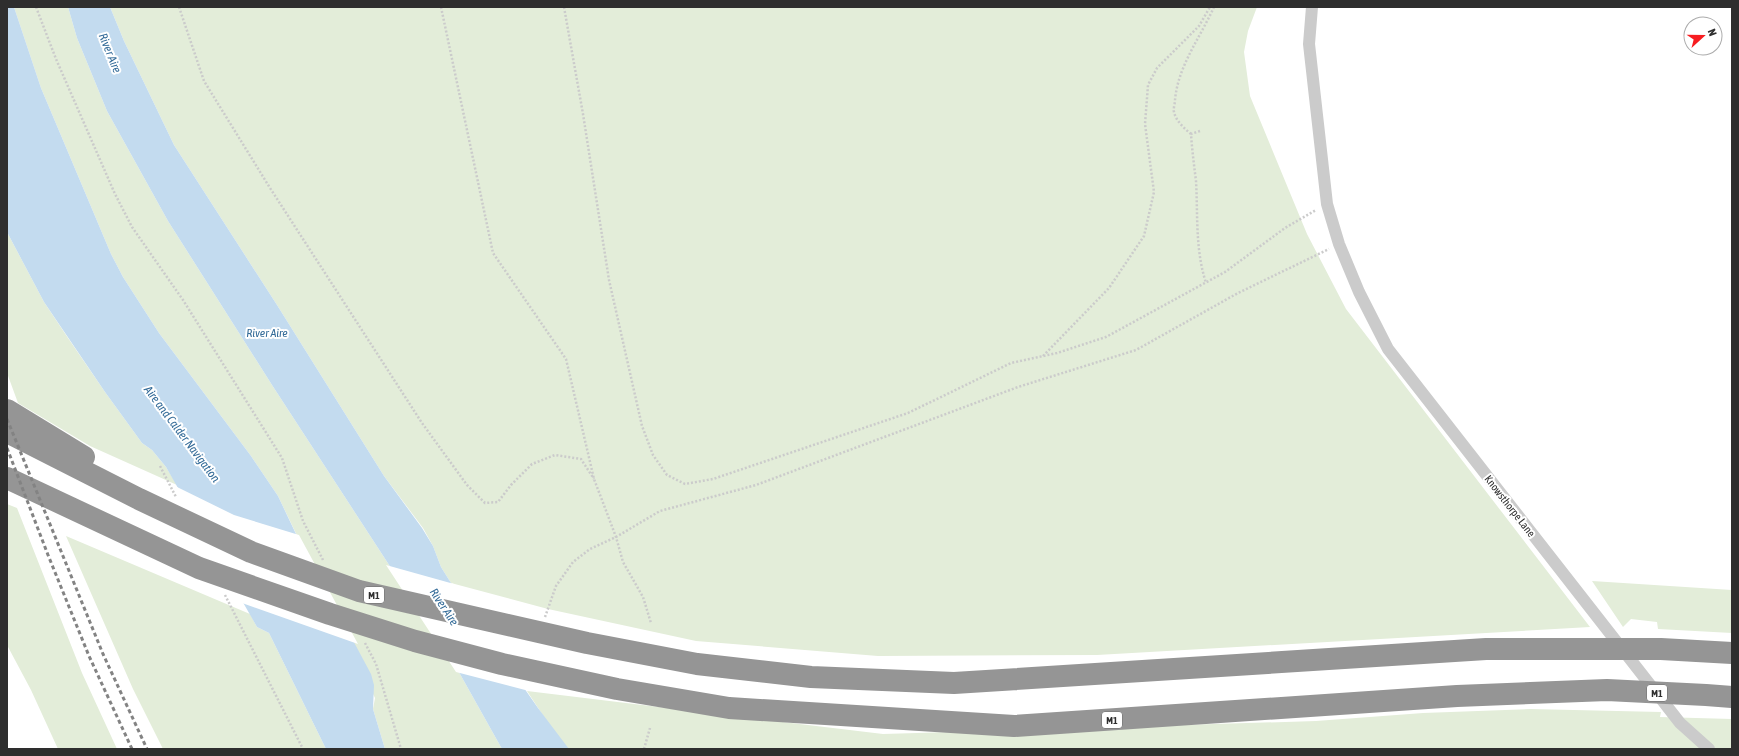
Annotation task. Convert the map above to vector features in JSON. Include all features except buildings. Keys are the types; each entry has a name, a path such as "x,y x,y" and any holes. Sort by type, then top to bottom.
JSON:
{"highway":[{"name":"M1","path":"13,421 34,446 139,499 175,507 251,552 360,591 587,643 696,664 811,677 954,683 1486,649 1661,649 1732,653"},
{"path":"13,421 74,450 139,499"},
{"name":"M1","path":"7,478 54,502 199,568 330,614 415,641 502,664 617,689 729,708 1014,726 1457,696 1607,690 1706,694 1732,697"}],"street":[{"name":"Knowsthorpe Lane","path":"1312,7 1309,44 1327,204 1339,244 1359,292 1388,349 1680,723 1709,749"}],"path":[{"path":"36,7 56,59 115,194 132,227 184,300 282,458 303,521 325,564"},
{"path":"179,7 204,81 270,188 418,417 467,485 485,503 498,502 511,485 532,464 555,454 581,459 594,479"},
{"path":"441,7 493,252 566,359 594,479 616,537 623,562 643,597 651,622"},
{"path":"564,7 583,114 609,280 642,426 653,455 667,475 685,484 713,479 908,413 1011,363 1043,356 1106,337 1225,272 1285,228 1327,204"},
{"path":"1043,356 1109,288 1144,236 1154,192 1145,124 1148,85 1157,68 1199,26 1210,7"},
{"path":"1206,283 1196,230 1196,181 1191,134 1182,127 1174,112 1176,91 1192,48 1204,29 1214,7"},
{"path":"1191,134 1200,131"},
{"path":"545,617 556,586 573,562 590,549 616,537 660,511 756,485 1018,387 1136,350 1238,293 1339,244"},
{"path":"160,466 175,507"},
{"path":"224,593 303,749"},
{"path":"365,642 376,664 401,749"},
{"path":"644,749 650,728"}],"green space":[{"path":"14,7 68,7 77,38 107,111 168,221 272,385 460,674 502,749 385,749 373,709 375,698 278,496 251,456 159,333 123,277 111,254 41,88"},
{"path":"110,7 1257,7 1248,31 1244,52 1250,96 1307,234 1346,309 1590,627 1097,655 878,656 696,641 548,609 451,583 441,567 433,546 423,528 384,476 277,305 174,145 124,41"},
{"path":"7,232 44,302 68,338 142,443 152,450 166,467 177,485 90,446 18,403 7,373"},
{"path":"7,504 17,508 82,673 117,749 58,749 31,690 7,645"},
{"path":"66,536 250,614 257,627 269,633 326,749 163,749 133,689"},
{"path":"1592,581 1732,590 1732,633 1658,629 1657,622 1631,619 1623,627"},
{"path":"527,691 883,734 1316,721 1423,713 1530,709 1661,712 1660,717 1732,719 1732,749 565,749"}],"water":[{"name":"Aire and Calder Navigation","path":"7,7 14,7 41,88 111,254 123,277 159,333 251,456 278,496 296,534 371,674 374,685 373,709 385,749 326,749 269,633 257,627 166,467 152,450 142,443 105,392 44,302 7,232"},
{"name":"River Aire","path":"68,7 110,7 124,41 174,145 277,305 384,476 422,528 433,546 441,567 451,583 538,708 569,749 502,749 460,674 272,385 168,221 107,111 77,38"}],"pier":[{"path":"175,486 234,515 299,535 358,644 242,603"},
{"path":"386,565 454,584 529,691 456,672"}],"railway":[{"path":"7,419 103,654 147,749"},
{"path":"7,448 89,656 132,749"}]}
